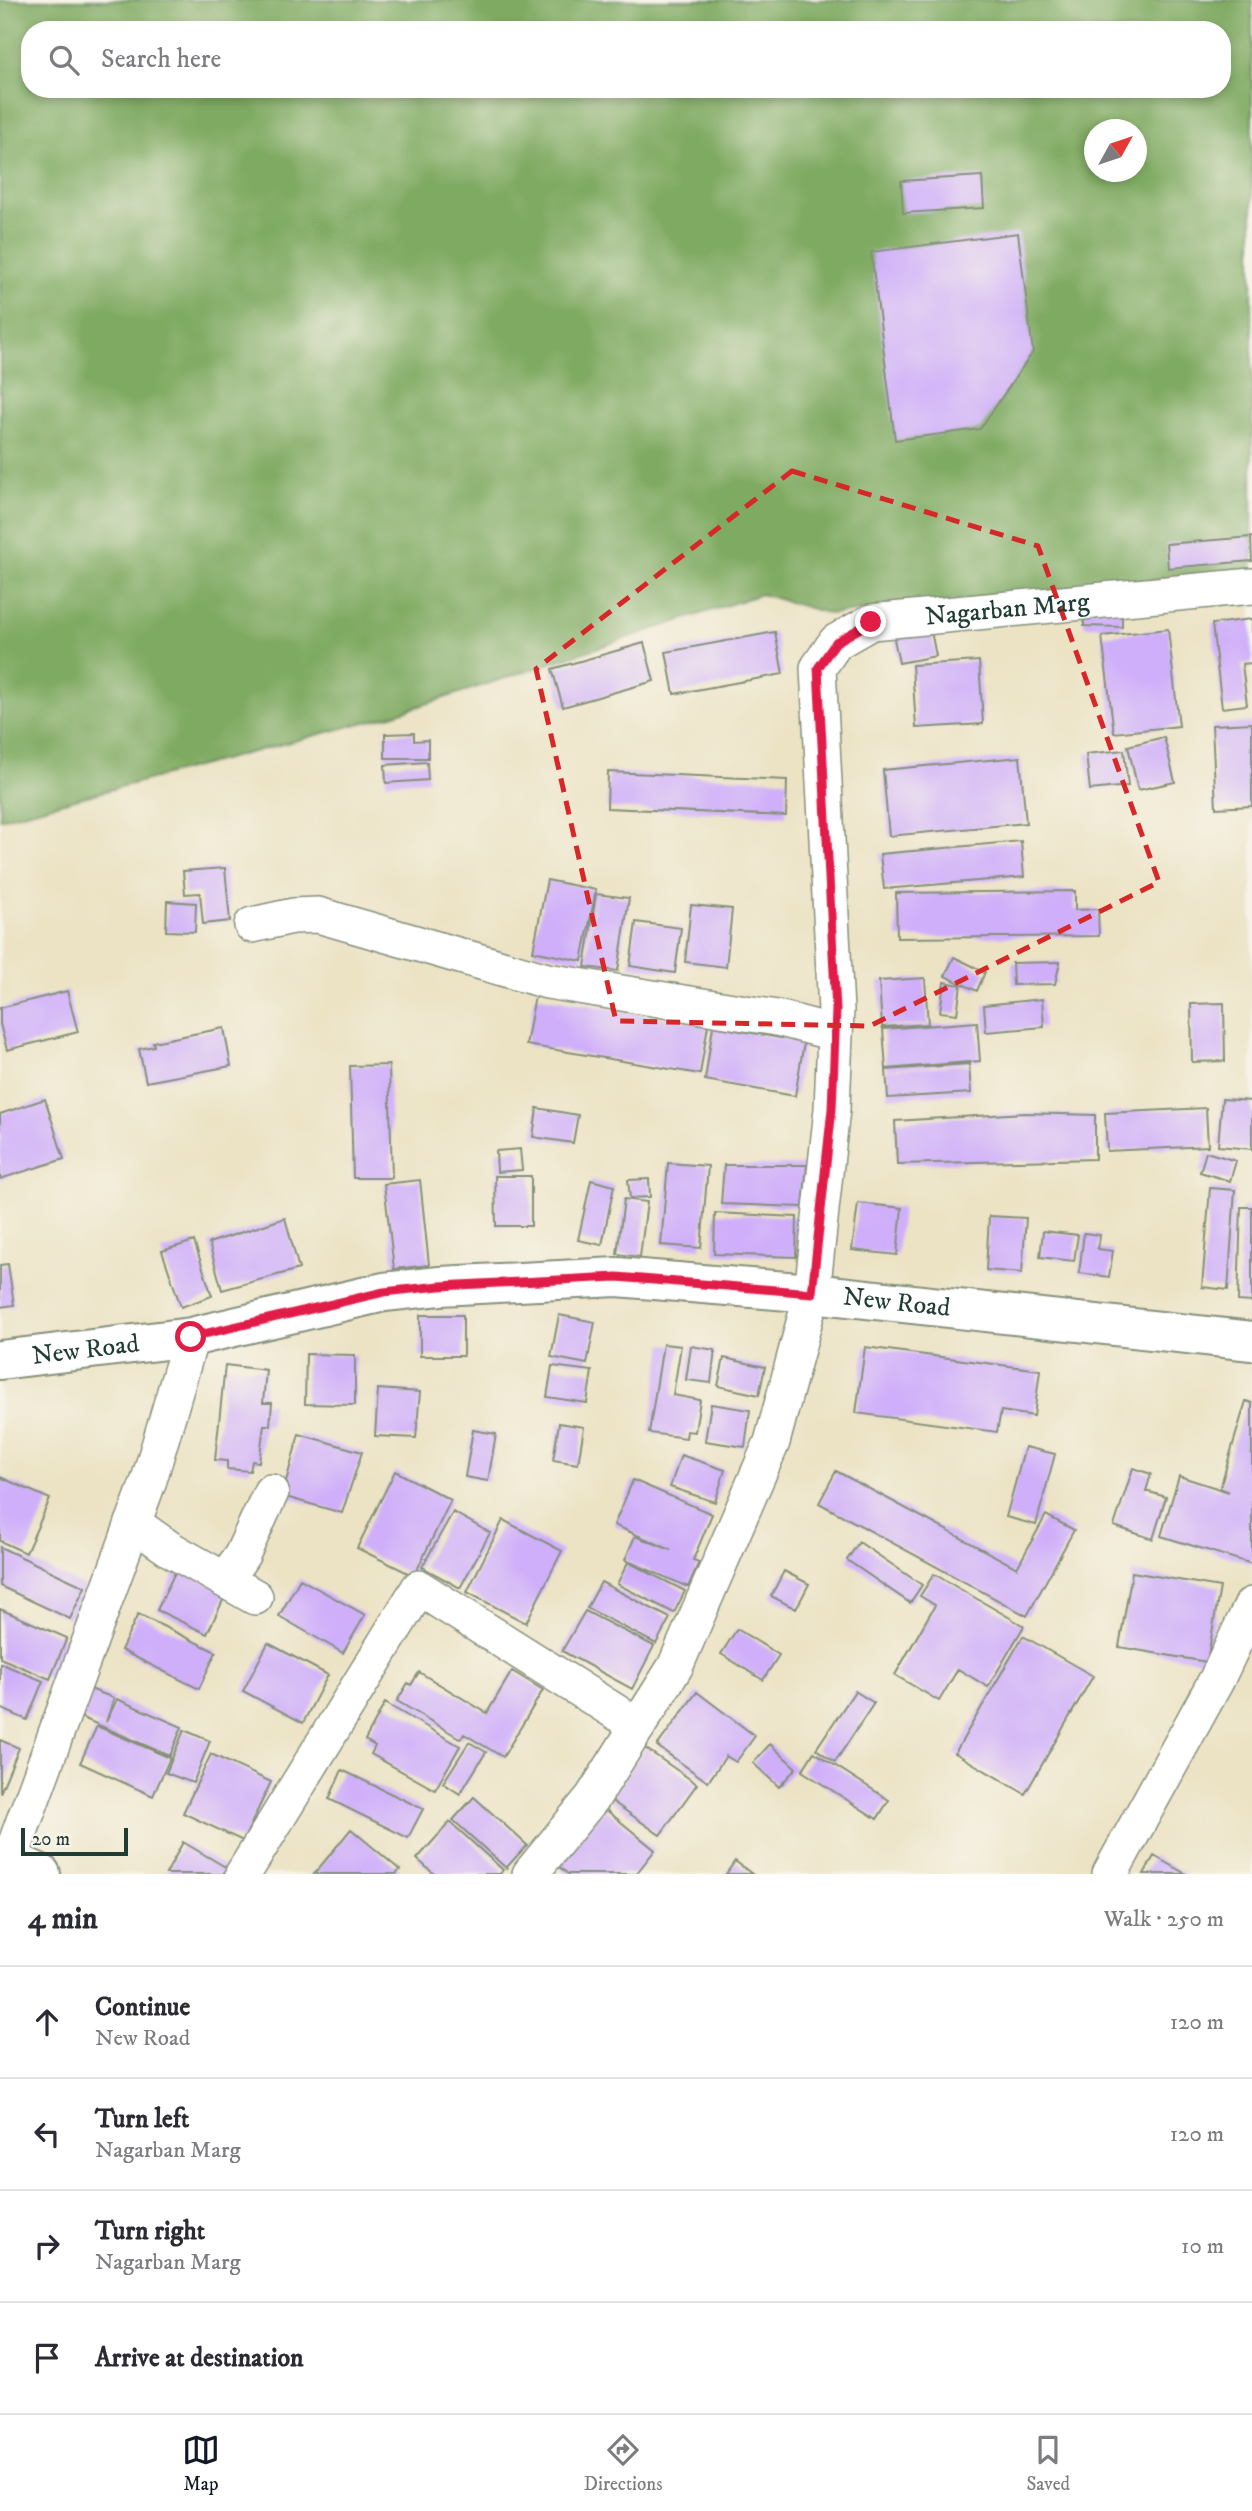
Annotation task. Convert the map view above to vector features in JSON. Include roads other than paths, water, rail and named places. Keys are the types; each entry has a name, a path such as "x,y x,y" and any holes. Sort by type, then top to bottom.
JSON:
{"street":[{"name":"Nagarban Marg","path":"530,1874 593,1797 675,1667 772,1443 812,1293 832,1109 836,1010 818,668 836,642 871,622 1252,586"},
{"path":"252,925 293,916 318,915 547,981 777,1018 835,1033"},
{"name":"New Road","path":"0,1360 191,1337 384,1292 440,1286 617,1277 812,1293 1252,1341"},
{"path":"17,1863 149,1480 191,1337"},
{"path":"225,1580 242,1555 271,1492"},
{"path":"133,1523 170,1549 254,1597"},
{"path":"243,1874 419,1588 638,1726"},
{"path":"1110,1874 1217,1679 1252,1605"}]}
